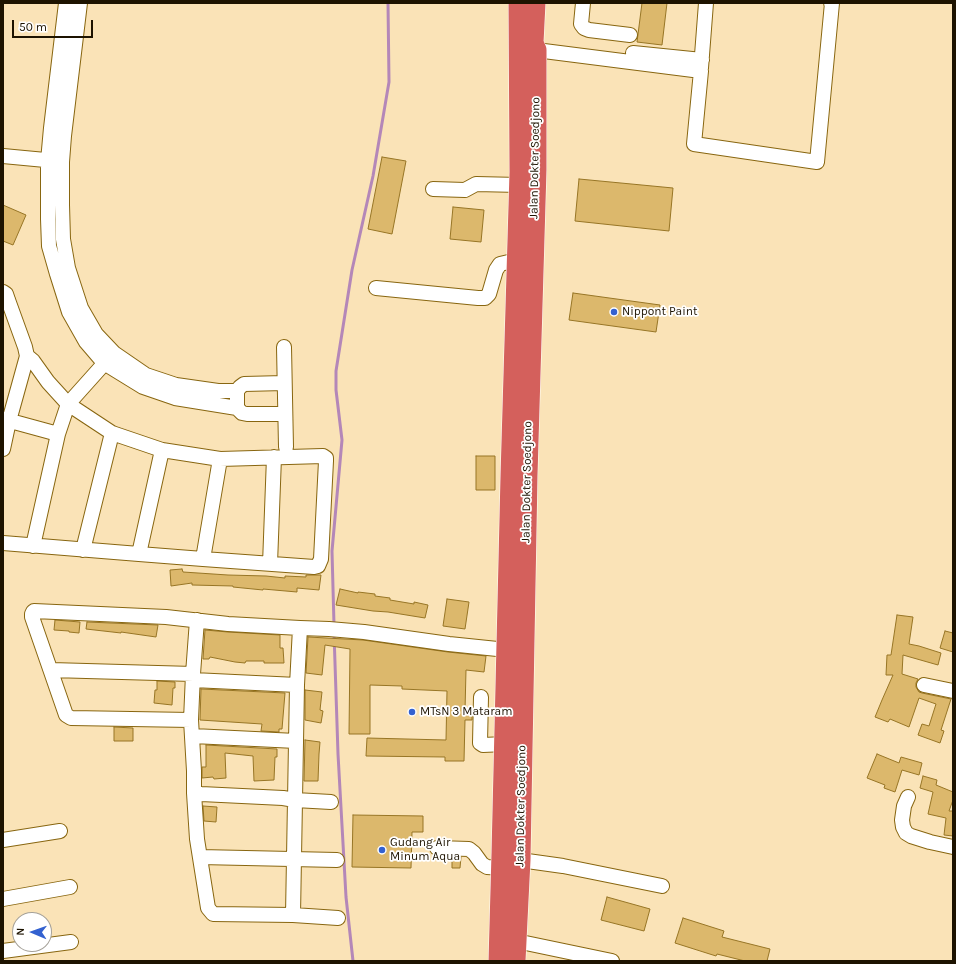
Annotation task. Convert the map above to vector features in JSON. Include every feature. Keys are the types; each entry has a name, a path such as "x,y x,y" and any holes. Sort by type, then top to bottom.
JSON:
{"highway":[{"name":"Jalan Dokter Soedjono","path":"519,3 526,184 517,260 520,449"},
{"name":"Jalan Dokter Soedjono","path":"499,961 513,862 519,476 526,184 535,3"},
{"name":"Jalan Dokter Soedjono","path":"515,961 521,942 513,862 505,744 507,650 519,476"}],"street":[{"path":"66,3 48,161 49,246 69,312 86,342 109,358 143,387 175,398 237,408 247,414 285,414"},
{"path":"80,3 64,136 62,162 62,205 63,239 68,268 81,308 109,358 146,375 176,385 218,391 237,391"},
{"path":"583,3 581,24 584,28 589,30 630,35"},
{"path":"706,3 702,65 694,144 817,162 831,3"},
{"path":"534,47 702,65"},
{"path":"3,156 62,162"},
{"path":"433,189 465,190 476,184 526,184"},
{"path":"376,288 484,298 489,294 496,270 500,264 517,260"},
{"path":"3,292 6,294 27,356 6,420 3,449"},
{"path":"284,347 286,447"},
{"path":"3,544 314,567 318,566 321,559 326,458 323,456 220,459 162,450 112,432 68,404 48,382 33,361 27,356"},
{"path":"33,546 58,434 68,404 109,358"},
{"path":"237,408 237,391 244,384 284,383"},
{"path":"6,420 58,434"},
{"path":"82,550 112,432"},
{"path":"139,554 162,450"},
{"path":"270,564 274,458"},
{"path":"203,559 220,459"},
{"path":"191,720 71,718 65,714 32,617 34,611 166,617 228,624 348,630 449,644 507,650"},
{"path":"198,620 191,720 197,839 208,908 214,914 293,915 338,918"},
{"path":"293,915 297,685 300,628"},
{"path":"51,670 193,677 297,685"},
{"path":"924,685 953,691"},
{"path":"481,697 480,743 483,745 505,744"},
{"path":"192,736 296,741"},
{"path":"194,793 331,802"},
{"path":"908,797 903,811 902,820 906,833 930,842 953,847"},
{"path":"3,840 60,831"},
{"path":"437,848 469,849 482,864 487,867 513,862 570,867 662,886"},
{"path":"200,857 337,860"},
{"path":"3,899 70,887"},
{"path":"3,951 71,942"},
{"path":"521,942 612,961"}],"building":[{"path":"642,3 667,3 662,45 637,42"},
{"path":"382,157 406,161 392,234 368,229"},
{"path":"579,179 673,188 669,231 575,221"},
{"path":"3,205 26,215 13,245 3,241"},
{"path":"453,207 484,210 481,242 450,239"},
{"name":"Nippont Paint","path":"573,293 660,305 656,332 569,320"},
{"path":"476,456 495,456 495,490 476,490"},
{"path":"182,569 183,572 285,578 285,576 306,577 306,575 321,575 319,590 297,588 297,592 233,586 192,585 192,583 171,586 170,570"},
{"path":"340,589 358,593 375,594 375,596 390,598 390,600 428,605 425,618 336,605"},
{"path":"447,599 469,602 465,629 443,626"},
{"path":"897,615 913,617 909,644 941,653 938,665 903,655 902,674 918,679 916,687 919,692 951,699 941,730 944,731 940,743 918,735 922,724 929,726 936,704 919,698 909,727 890,719 888,722 875,717 893,675 886,675 887,655 891,655"},
{"path":"55,620 80,622 79,633 54,630"},
{"path":"87,622 158,625 156,637 86,629"},
{"path":"205,630 280,635 280,648 283,648 284,663 246,661 245,663 210,657 209,659 203,659"},
{"path":"945,631 953,633 953,652 940,648"},
{"path":"308,637 363,640 486,656 484,672 466,670 465,711 472,711 472,720 465,720 464,761 445,761 445,757 366,756 367,738 446,740 447,691 402,689 402,686 370,685 370,734 349,734 350,649 325,645 322,675 306,673"},
{"path":"157,681 175,682 175,688 173,688 172,705 154,703 155,690 157,690"},
{"path":"201,689 285,693 282,729 279,729 279,732 261,731 262,724 200,720"},
{"path":"305,690 322,692 320,710 323,711 321,723 305,720"},
{"path":"114,727 133,728 133,741 114,741"},
{"path":"305,740 320,742 318,781 304,781"},
{"path":"206,745 277,749 277,757 275,757 274,780 254,781 253,756 225,753 226,778 202,778 202,767 206,767"},
{"path":"877,754 899,763 901,757 922,763 919,775 902,770 895,792 884,788 885,785 867,778"},
{"path":"923,776 937,780 936,785 953,792 953,800 949,811 953,811 953,836 944,835 946,818 928,814 933,792 920,788"},
{"path":"203,806 217,807 216,822 204,821"},
{"name":"Gudang Air Minum Aqua","path":"353,815 423,816 423,832 412,832 411,868 352,867"},
{"path":"452,857 461,857 460,868 452,868"},
{"path":"607,897 650,909 644,931 601,920"},
{"path":"683,918 724,931 722,937 770,949 767,961 745,961 717,954 716,956 675,943"}],"waterway":[{"path":"334,625 332,551 342,440 336,390 336,371 352,270 373,176 389,82 388,3"},
{"path":"334,633 338,754 346,897 353,961"}],"place":[{"name":"Nippont Paint","path":"614,312"},
{"name":"MTsN 3 Mataram","path":"412,712"},
{"name":"Gudang Air Minum Aqua","path":"382,850"}]}
